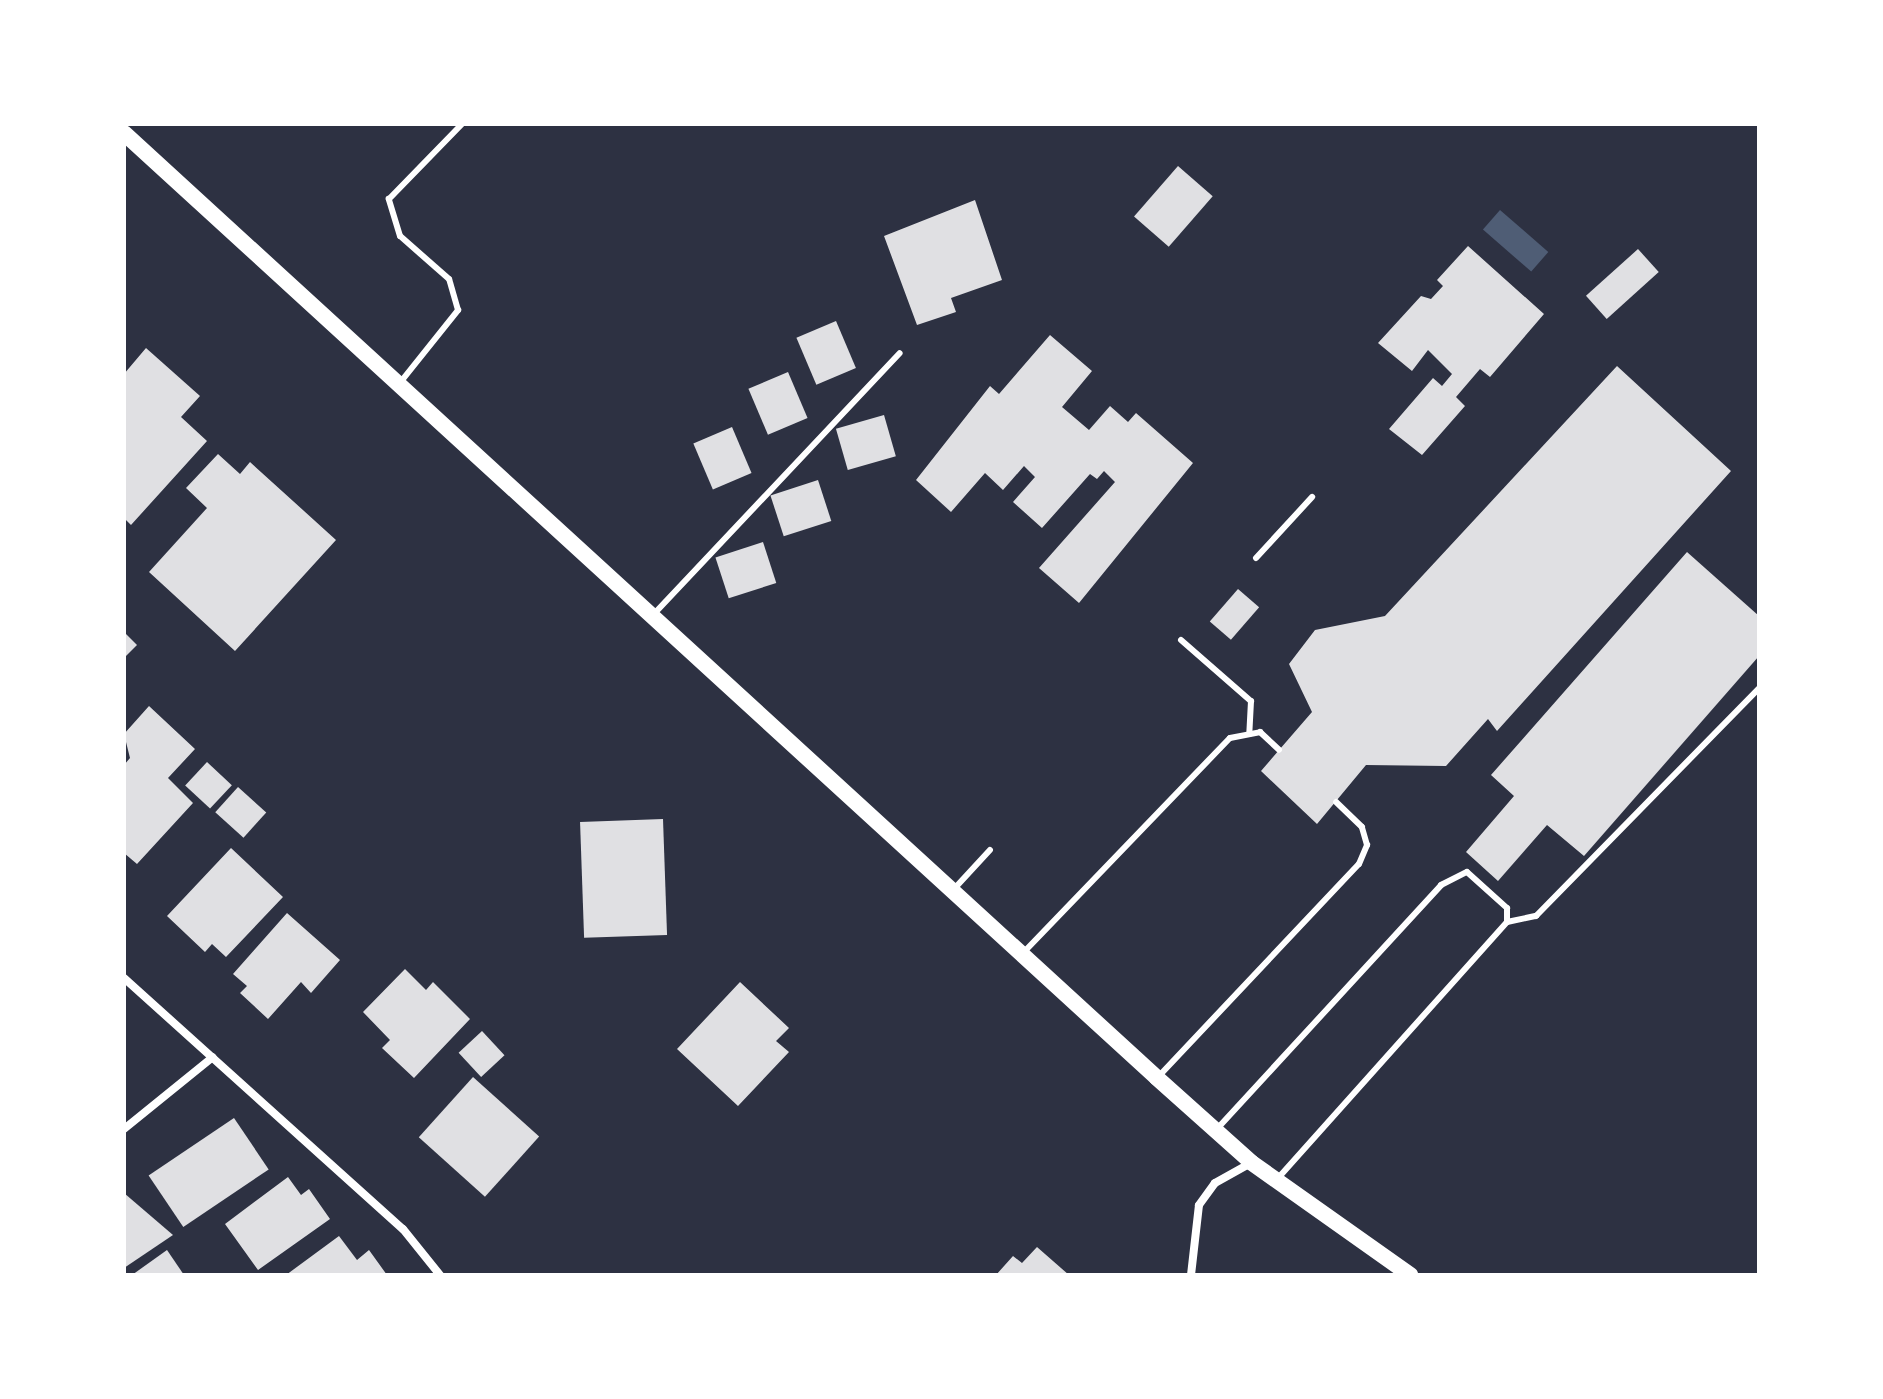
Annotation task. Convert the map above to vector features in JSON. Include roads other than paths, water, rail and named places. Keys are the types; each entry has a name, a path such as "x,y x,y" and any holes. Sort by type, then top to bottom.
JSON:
{"main road":[{"path":"124,133 1252,1163 1410,1275"}],"street":[{"path":"124,978 403,1229 440,1275"},
{"path":"124,1129 213,1057"},
{"path":"1191,1275 1199,1205 1215,1183 1252,1163"}],"lane":[{"path":"399,384 458,310 449,279 400,236 389,199 462,124"},
{"path":"652,616 900,353"},
{"path":"1256,558 1312,497"},
{"path":"1181,640 1251,701 1249,734"},
{"path":"1277,1180 1507,922 1536,916 1759,688"},
{"path":"1021,955 1230,738 1260,732 1279,750"},
{"path":"1157,1078 1359,864 1367,845 1362,827 1336,802"},
{"path":"952,892 990,850"},
{"path":"1216,1130 1455,872 1467,872 1507,908 1507,922"}],"water":[{"path":"1500,210 1548,252 1531,272 1483,230"}]}
